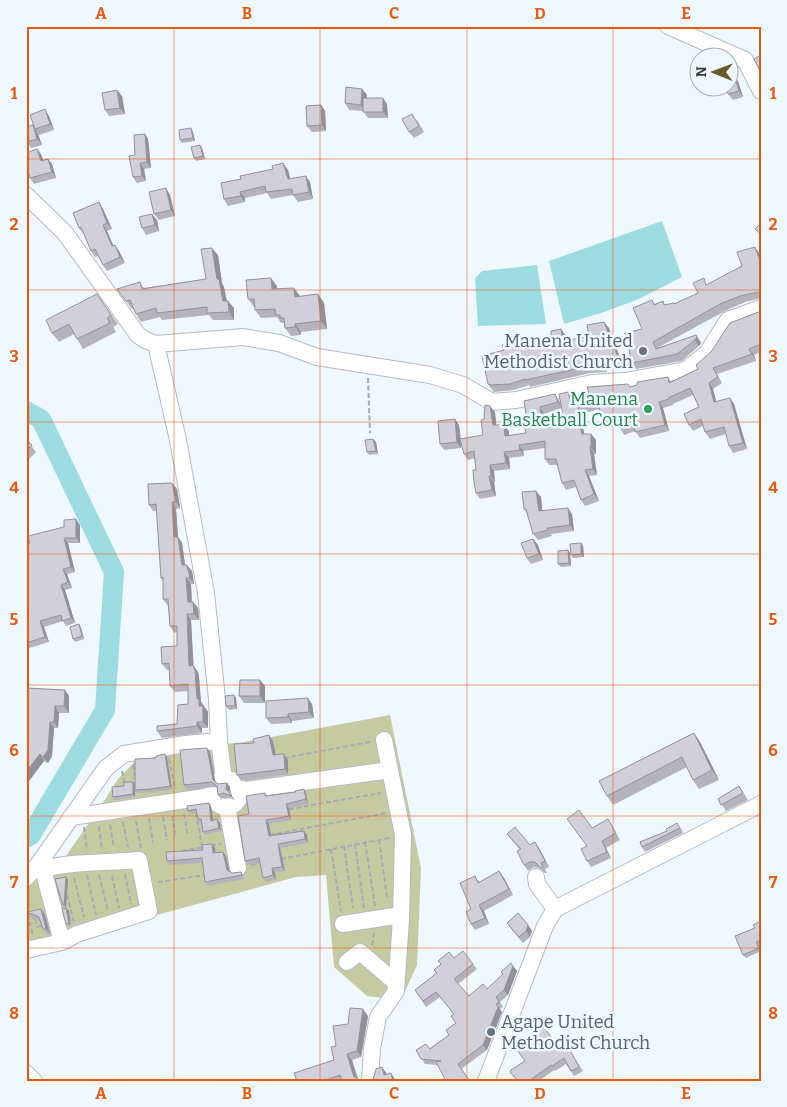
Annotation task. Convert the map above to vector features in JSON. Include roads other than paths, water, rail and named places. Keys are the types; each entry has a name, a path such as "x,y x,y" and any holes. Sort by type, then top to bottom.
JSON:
{"street":[{"path":"668,26 745,60 761,91"},
{"path":"26,195 65,233 138,335 145,340 156,344 243,337 279,343 317,357 430,375 463,385 492,402 516,400 592,383 625,380 686,370 707,353 728,320 761,308"},
{"path":"156,344 178,440 206,593 224,779"},
{"path":"370,1081 372,1048 378,1017 396,991 396,983 372,919 403,835 384,740"},
{"path":"136,807 106,768 124,754 186,744 219,741"},
{"path":"239,791 390,770"},
{"path":"224,779 234,782 239,791 237,801 228,807 218,804 212,796 214,785 224,779"},
{"path":"26,878 40,867 136,807 212,796"},
{"path":"486,1081 545,926 555,909 761,804"},
{"path":"228,807 238,868"},
{"path":"31,949 62,942 105,925 149,911 139,860 102,857 40,867"},
{"path":"40,867 62,942"},
{"path":"536,877 537,884 555,909"},
{"path":"347,962 360,952 396,983"},
{"path":"26,1073 34,1081"}],"water":[{"path":"662,221 682,277 639,299 564,324 549,261"},
{"path":"537,265 546,324 478,326 475,278 482,271"}],"waterway":[{"path":"26,411 41,419 114,572 105,710 31,835 26,838"}],"place":[{"name":"Manena United Methodist Church","path":"643,351"},
{"name":"Manena Basketball Court","path":"648,409"},
{"name":"Agape United Methodist Church","path":"491,1032"}]}
